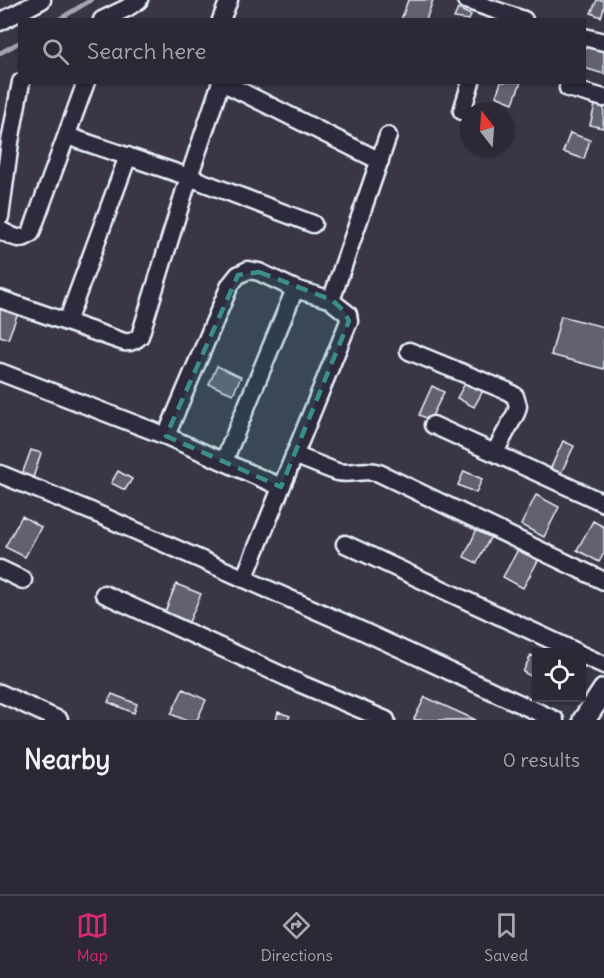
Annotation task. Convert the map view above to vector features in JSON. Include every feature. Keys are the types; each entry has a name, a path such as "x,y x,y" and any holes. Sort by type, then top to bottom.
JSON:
{"street":[{"path":"0,22 41,0"},
{"path":"222,18 229,0"},
{"path":"466,0 492,15 511,18"},
{"path":"107,18 134,9"},
{"path":"586,37 604,42"},
{"path":"0,217 5,144 20,84"},
{"path":"0,230 22,239 31,232 85,84"},
{"path":"0,299 124,342 136,340 140,336 189,177 221,84"},
{"path":"226,84 380,161"},
{"path":"465,102 470,84"},
{"path":"568,88 604,98"},
{"path":"332,300 388,135"},
{"path":"67,136 189,177 313,224"},
{"path":"67,322 128,156"},
{"path":"166,436 230,285 238,275 248,270 259,272 295,289 332,300 348,314 349,321 244,579"},
{"path":"224,461 295,289"},
{"path":"409,351 515,396 518,406 516,413 495,452"},
{"path":"0,372 166,436 281,487"},
{"path":"433,425 604,503"},
{"path":"294,455 337,472 364,470 379,473 604,581"},
{"path":"0,474 93,512 356,628 555,720"},
{"path":"345,544 568,648"},
{"path":"0,569 23,580"},
{"path":"104,594 300,684 386,720"},
{"path":"586,657 604,665"},
{"path":"584,720 604,690"},
{"path":"0,693 59,720"}],"highlighted area":[{"path":"259,272 332,300 344,311 349,321 281,487 166,436 238,275"}],"building":[{"path":"408,0 433,0 427,18 402,18"},
{"path":"597,0 604,0 601,17 591,13"},
{"path":"458,9 471,15 470,18 454,18"},
{"path":"586,46 604,51 604,74 586,69"},
{"path":"500,84 520,84 513,102 496,96"},
{"path":"595,105 604,108 603,128 590,125"},
{"path":"570,133 590,140 584,159 563,152"},
{"path":"0,307 18,313 8,339 0,336"},
{"path":"561,316 604,327 604,369 551,355"},
{"path":"217,366 241,377 233,394 209,384"},
{"path":"468,378 485,387 474,407 457,398"},
{"path":"432,386 444,392 430,420 419,415"},
{"path":"563,441 574,446 560,475 550,470"},
{"path":"31,450 41,453 32,481 21,477"},
{"path":"118,471 132,479 125,490 111,483"},
{"path":"464,471 482,479 476,493 458,485"},
{"path":"536,495 559,507 544,537 521,525"},
{"path":"22,516 41,527 25,557 5,547"},
{"path":"593,521 604,527 604,553 599,562 577,550"},
{"path":"478,527 492,534 477,563 464,557"},
{"path":"520,546 540,557 523,588 503,577"},
{"path":"176,584 201,594 189,622 165,612"},
{"path":"531,655 532,677 523,672"},
{"path":"183,689 206,700 197,720 185,720 171,714"},
{"path":"112,694 137,704 134,713 108,702"},
{"path":"425,697 476,720 416,720 414,719"},
{"path":"278,712 290,716 288,720 276,720"}],"waterway":[{"path":"61,18 91,0"},
{"path":"0,53 18,43"}]}
